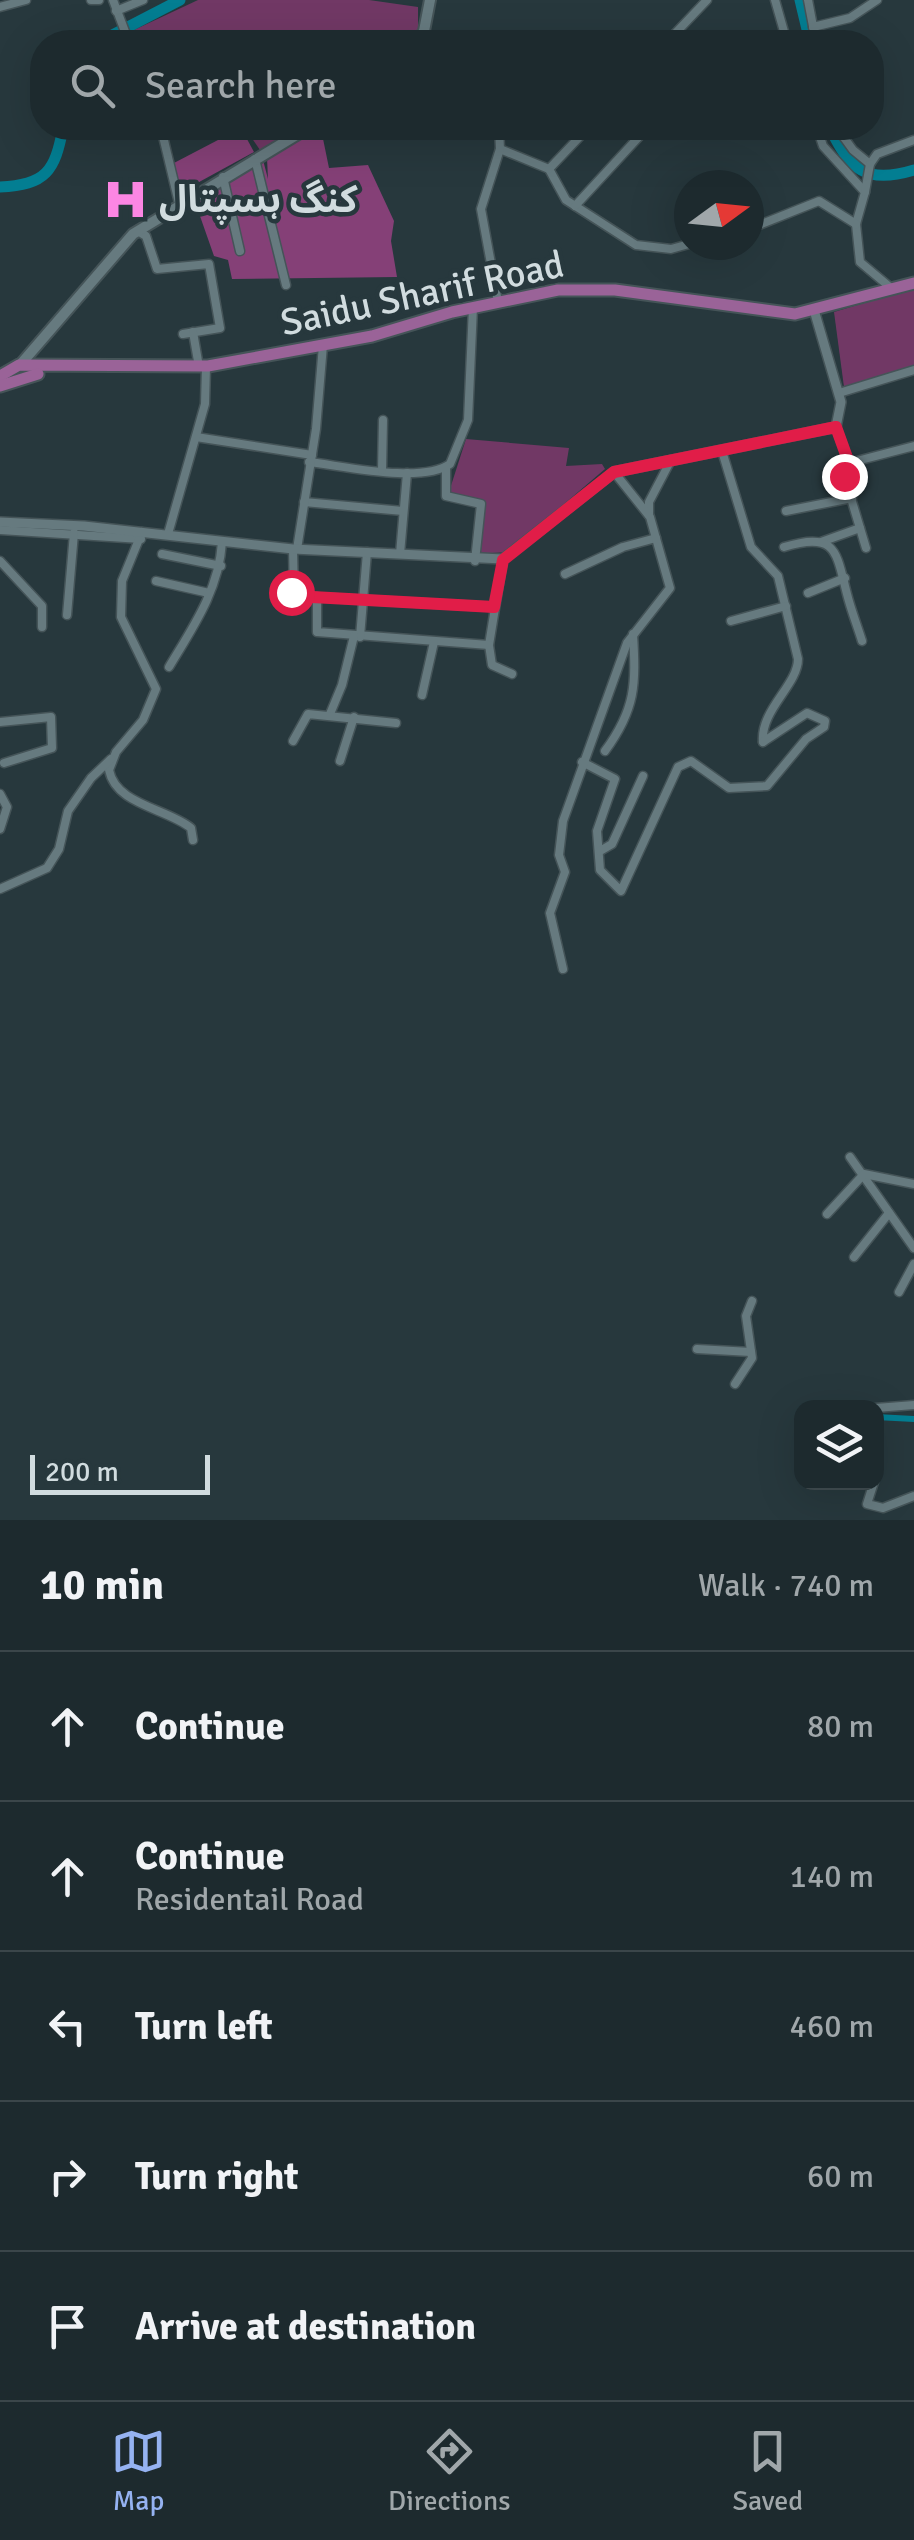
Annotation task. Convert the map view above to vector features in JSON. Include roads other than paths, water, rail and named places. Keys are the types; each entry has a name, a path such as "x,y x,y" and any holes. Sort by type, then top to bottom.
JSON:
{"main road":[{"path":"424,30 430,0"},
{"path":"0,386 20,371 138,231 287,140"},
{"name":"Saidu Sharif Road","path":"159,369 204,368 296,352 473,307 558,290 615,290 795,314 914,283"},
{"path":"0,376 34,368 159,369"},
{"path":"20,371 159,369"}],"street":[{"path":"0,7 26,0"},
{"path":"91,0 100,0"},
{"path":"112,0 124,30"},
{"path":"116,11 143,0"},
{"path":"679,30 707,0"},
{"path":"775,0 783,30"},
{"path":"808,0 814,30"},
{"path":"813,27 850,18 871,2"},
{"path":"164,140 179,203"},
{"path":"498,302 480,209 500,140"},
{"path":"549,169 577,140"},
{"path":"575,206 636,140"},
{"path":"821,140 865,192"},
{"path":"845,140 870,165"},
{"path":"891,288 860,262 856,224 870,165 877,154 914,140"},
{"path":"500,149 549,169 566,200 636,246 674,248"},
{"path":"256,158 286,285"},
{"path":"223,177 240,252"},
{"path":"764,223 819,201 856,224"},
{"path":"138,231 146,236 156,269 209,264 220,328 188,333 204,368 206,404 177,515 168,534"},
{"path":"473,307 468,420 460,446 446,467 446,496 481,504 475,561"},
{"path":"814,310 839,393 836,427 849,463 844,476 866,548"},
{"path":"322,346 292,594 494,607"},
{"path":"839,393 914,370"},
{"path":"382,470 384,420"},
{"path":"0,530 168,534 295,549 503,560 614,472 836,427"},
{"path":"196,437 407,474 446,467"},
{"path":"849,463 914,446"},
{"path":"582,762 615,779 597,831 601,873 614,889 622,890 674,772 683,764 691,762 729,788 766,786 806,739 826,726 822,716 807,713 770,740 762,740 770,712 798,664 775,570 751,547 722,452"},
{"path":"563,969 550,913 565,872 560,856 563,820 633,634 670,588 650,518 650,502 671,460"},
{"path":"614,472 650,518"},
{"path":"400,554 407,474"},
{"path":"786,512 852,498"},
{"path":"304,502 403,511"},
{"path":"177,515 183,537"},
{"path":"0,522 142,535"},
{"path":"784,547 807,540 821,542 860,528"},
{"path":"67,615 74,534"},
{"path":"0,890 47,868 60,849 68,811 91,778 143,720 156,689 120,617 122,581 142,535"},
{"path":"565,574 622,547 656,538"},
{"path":"169,667 209,594 220,566 222,542"},
{"path":"821,542 844,566 862,641"},
{"path":"330,714 357,636 367,552"},
{"path":"162,554 220,566"},
{"path":"503,560 489,645 492,666 512,674"},
{"path":"0,561 42,606 42,628"},
{"path":"808,594 845,578"},
{"path":"156,581 209,594"},
{"path":"317,597 317,632 489,645"},
{"path":"731,622 786,606"},
{"path":"605,751 620,732 637,689 633,634"},
{"path":"422,695 434,642"},
{"path":"294,741 308,714 396,723"},
{"path":"0,722 51,717 52,748 4,763"},
{"path":"340,761 354,717"},
{"path":"111,760 112,780 118,789 133,800 182,821 191,828 193,840"},
{"path":"600,851 612,844 643,776"},
{"path":"0,794 7,807 0,828"},
{"path":"850,1157 914,1248"},
{"path":"864,1174 914,1184"},
{"path":"827,1214 864,1174"},
{"path":"854,1257 889,1213"},
{"path":"900,1292 914,1264"},
{"path":"735,1384 749,1367 752,1352 746,1313 752,1301"},
{"path":"697,1350 752,1352"},
{"path":"884,1407 914,1405"},
{"path":"871,1490 867,1504 882,1508 914,1496"}],"waterway":[{"path":"122,30 180,0"},
{"path":"800,0 807,30"},
{"path":"0,187 28,183 46,173 60,140"},
{"path":"837,140 852,163 871,174 883,176 914,170"},
{"path":"884,1417 914,1419"}],"place":[{"name":"کنگ ہسپتال","path":"126,199"}]}
